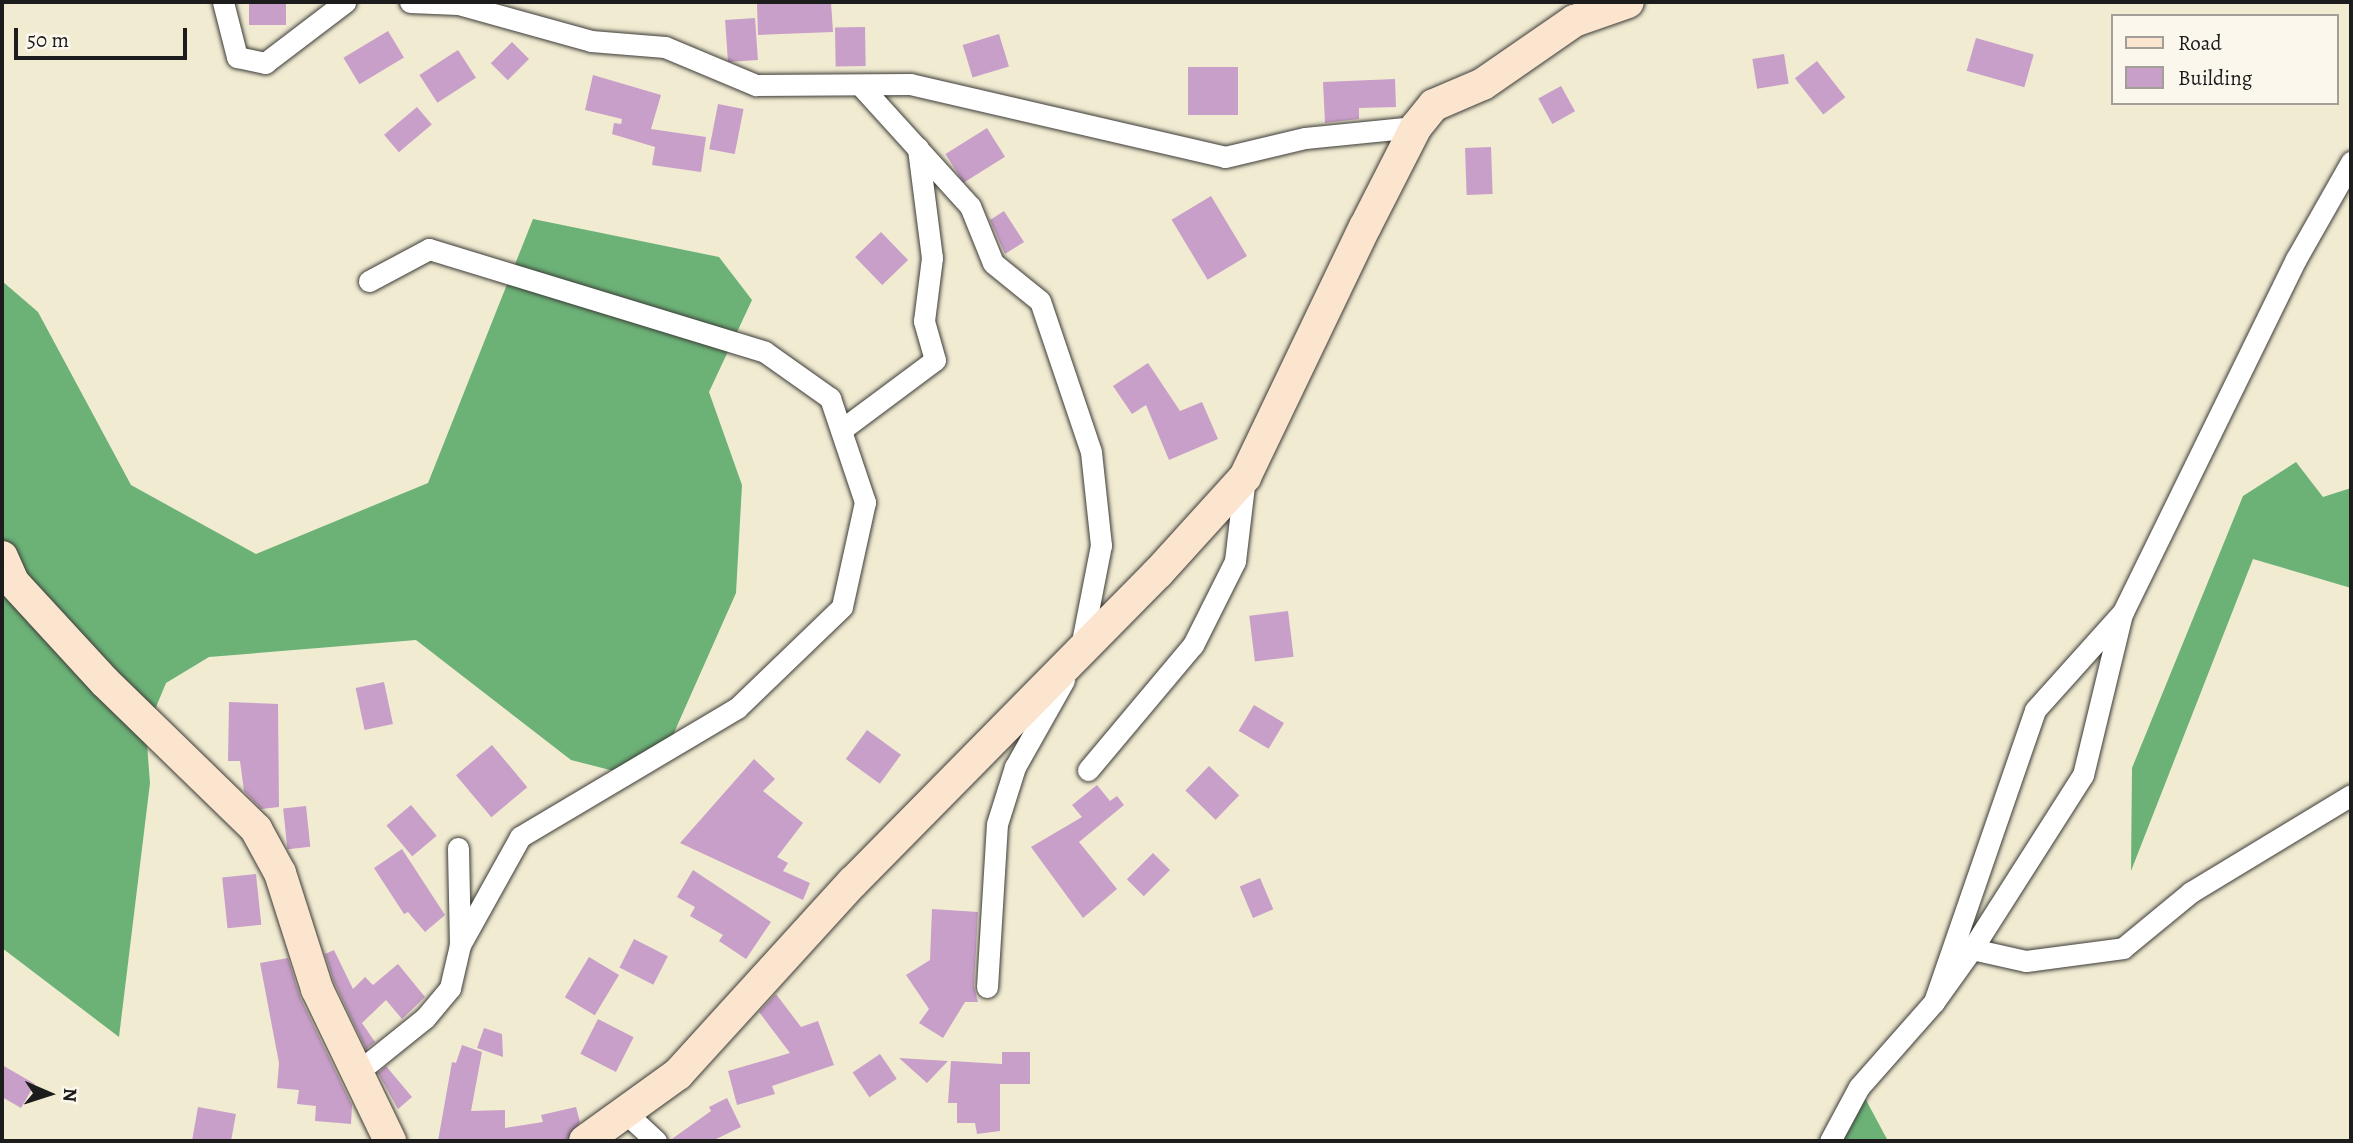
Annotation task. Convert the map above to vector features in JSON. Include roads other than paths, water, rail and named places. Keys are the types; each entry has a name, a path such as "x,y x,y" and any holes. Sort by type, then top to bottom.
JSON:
{"street":[{"path":"223,2 237,57 265,63 345,2"},
{"path":"410,2 458,4 591,41 665,47 756,85 910,84 1225,157 1305,138 1416,127"},
{"path":"1088,770 1193,645 1235,561 1245,477 1298,361 1416,127 1434,104 1483,85 1574,21 1628,2"},
{"path":"861,86 970,206 993,263 1040,301 1091,452 1101,545 1080,652 1015,767 998,824 987,987"},
{"path":"841,430 935,360 925,321 932,258 918,148"},
{"path":"1830,1141 1859,1087 1934,1002 1972,949 2083,775 2123,612 2296,259 2351,162"},
{"path":"369,281 429,249 556,284 765,352 830,398 865,502 842,607 737,708 520,837 460,946"},
{"path":"585,1141 627,1114 678,1074 853,882 1080,652 1245,477"},
{"path":"2,557 13,582 105,682 256,829 280,873 317,989 359,1071 390,1141"},
{"path":"1934,1002 2035,710 2123,612"},
{"path":"1972,949 2026,961 2123,948 2191,892 2351,795"},
{"path":"359,1071 425,1018 450,988 460,946 458,848"},
{"path":"627,1114 656,1141"}]}
